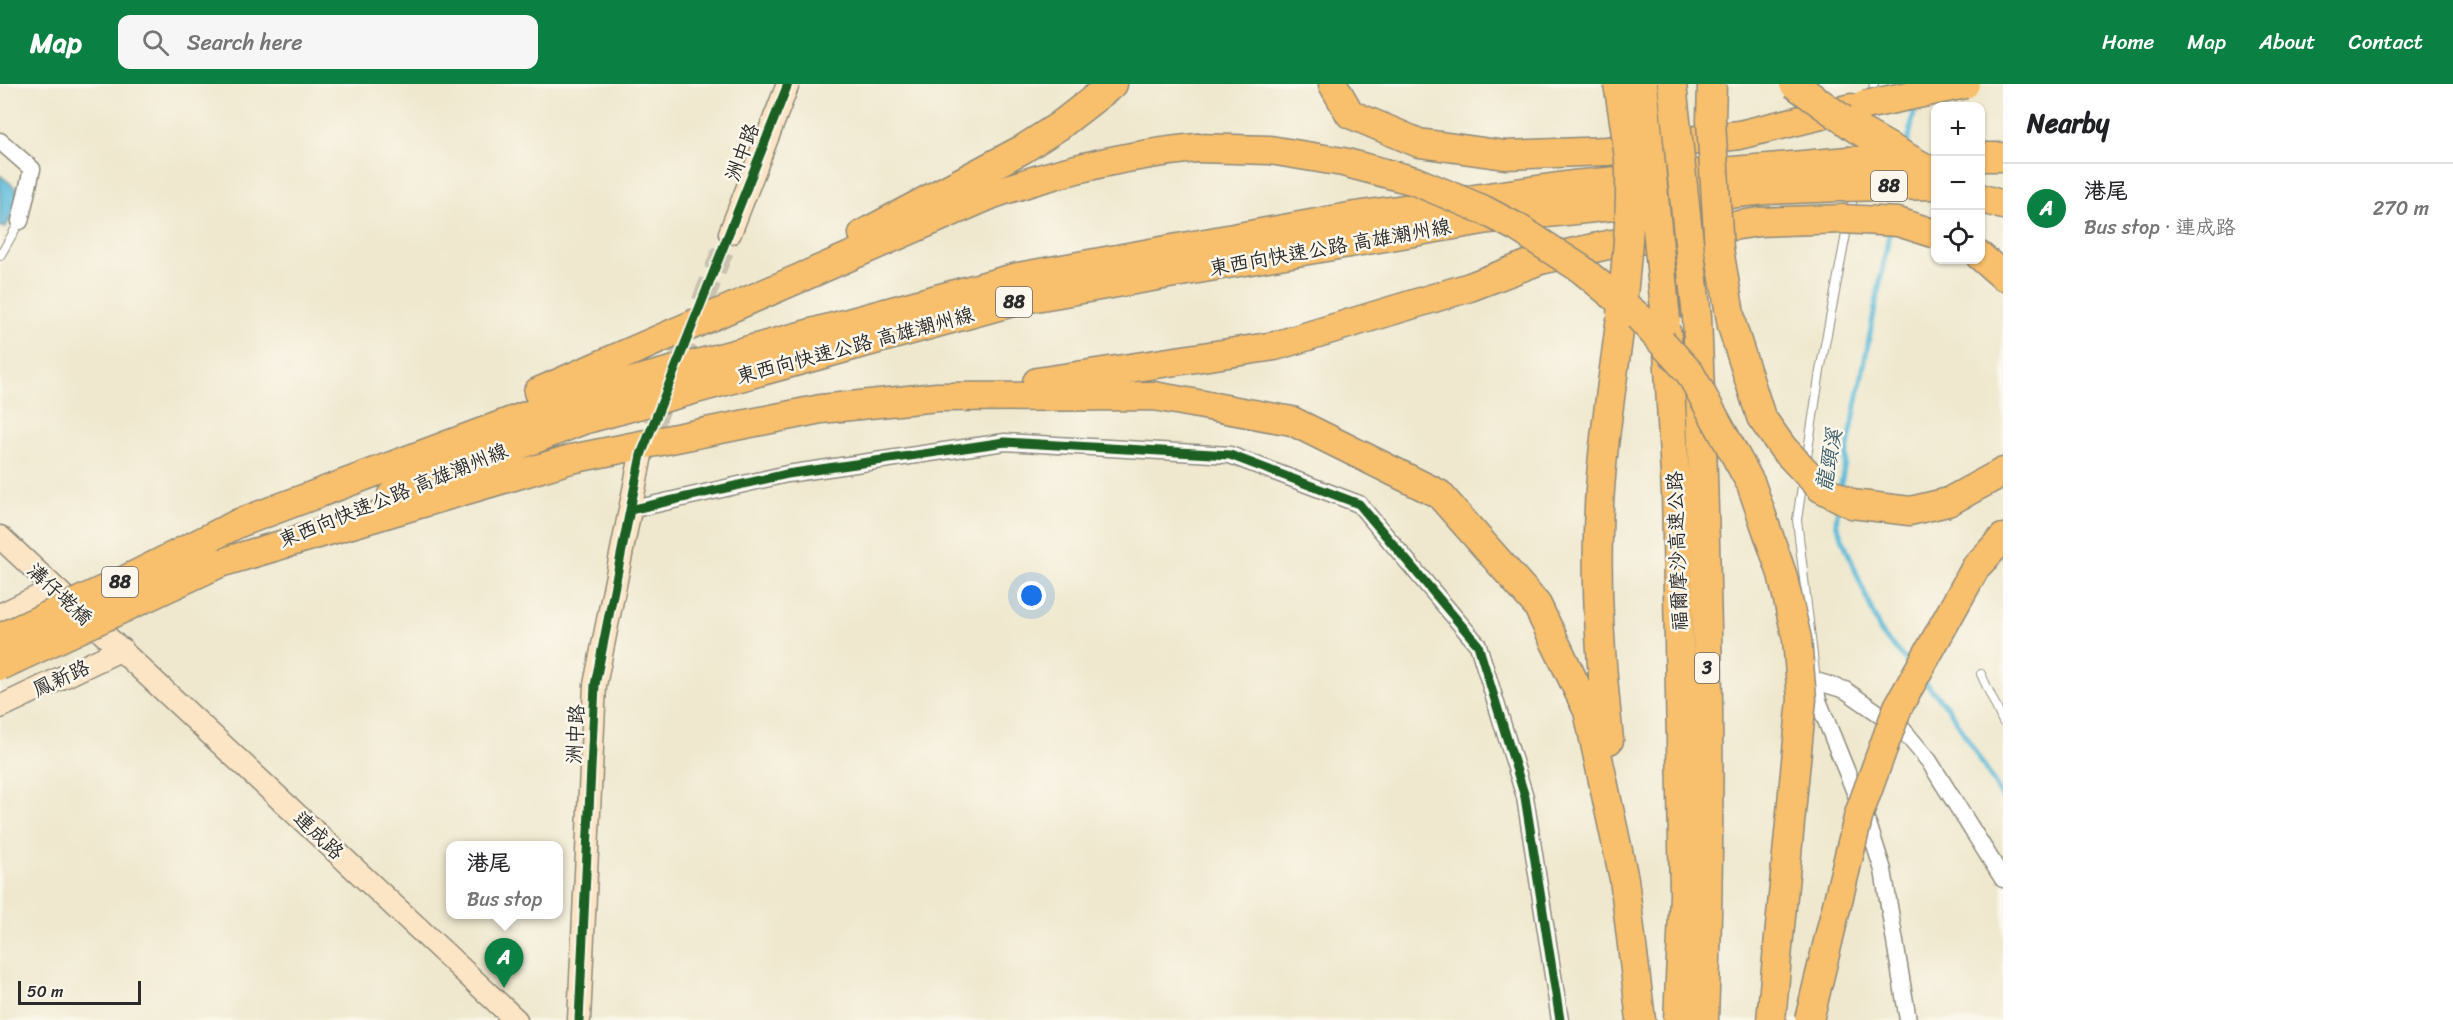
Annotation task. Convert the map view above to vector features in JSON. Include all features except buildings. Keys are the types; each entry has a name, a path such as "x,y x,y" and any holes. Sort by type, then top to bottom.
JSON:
{"highway":[{"path":"736,307 910,207 959,185 1023,149 1059,126 1113,84"},
{"path":"1333,84 1350,114 1419,143 1505,155 1607,152 1739,135 1869,94 1965,84"},
{"path":"1618,84 1625,120 1629,171 1629,237 1603,460 1598,533 1598,606 1607,719 1641,1020"},
{"name":"福爾摩沙高速公路","path":"1643,84 1666,320 1676,493 1684,894 1678,1020"},
{"name":"福爾摩沙高速公路","path":"1672,84 1697,317 1705,541 1709,898 1704,1020"},
{"path":"1712,84 1711,121 1719,249 1732,326 1761,417 1783,448 1821,488 1852,504 1910,511 1948,502 2003,472"},
{"path":"1794,84 1855,128 1931,172"},
{"path":"239,523 968,205 1028,182 1128,157 1196,148 1270,150 1343,162 1415,181 1476,206 1518,228 1581,269 1639,317 1690,373 1751,484 1782,574 1797,639 1802,699 1771,1020"},
{"path":"1985,157 2003,157"},
{"name":"東西向快速公路 高雄潮州線","path":"0,638 123,581 239,523 579,396 1018,278 1355,216 1572,185 1854,161 1931,158"},
{"name":"東西向快速公路 高雄潮州線","path":"0,666 220,563 584,420 1024,299 1489,219 1766,190 1854,161 1931,185"},
{"path":"1985,185 2003,185"},
{"path":"1985,200 2003,205"},
{"path":"220,563 572,459 821,410 937,397 1275,346 1470,287 1540,260 1612,244 1759,222 1843,219 1898,222 1931,233"},
{"path":"1985,260 2003,276"},
{"path":"937,397 1154,396 1292,421 1439,494 1538,605 1588,711 1624,879"},
{"path":"1809,1020 1859,814 1898,707 1976,567 2003,538"}],"main road":[{"name":"洲中路","path":"730,233 788,84"},
{"name":"洲中路","path":"579,1020 595,685 641,455"},
{"name":"溝仔墘橋","path":"0,537 122,649"},
{"path":"0,615 54,589"},
{"name":"鳳新路","path":"0,707 122,649"},
{"name":"連成路","path":"122,649 516,1020"}],"street":[{"path":"0,141 32,169 20,221"},
{"path":"630,510 787,474 1005,442 1230,455 1359,504 1478,645 1525,797 1560,1020"},
{"path":"1908,1020 1883,870 1869,827 1817,698 1816,681 1845,690 1904,730 1929,761 2003,879"}],"lane":[{"path":"1816,681 1797,520 1854,161 1869,94"},
{"path":"0,256 20,221"},
{"path":"1981,674 2003,722"}],"water":[{"path":"0,175 17,189 17,207 5,228 0,226"}],"waterway":[{"name":"龍頸溪","path":"1907,147 1916,103"},
{"name":"龍頸溪","path":"1840,489 1890,230"},
{"name":"龍頸溪","path":"1838,507 1836,523 1881,633 1911,666"},
{"name":"龍頸溪","path":"1923,680 1950,710 2003,798"}],"tunnel":[{"path":"641,455 730,233"}],"cycle path":[{"path":"579,1020 595,685 641,455 788,84"},
{"path":"630,510 787,474 1005,442 1230,455 1359,504 1478,645 1525,797 1560,1020"}],"place":[{"name":"港尾","path":"504,988"}]}
